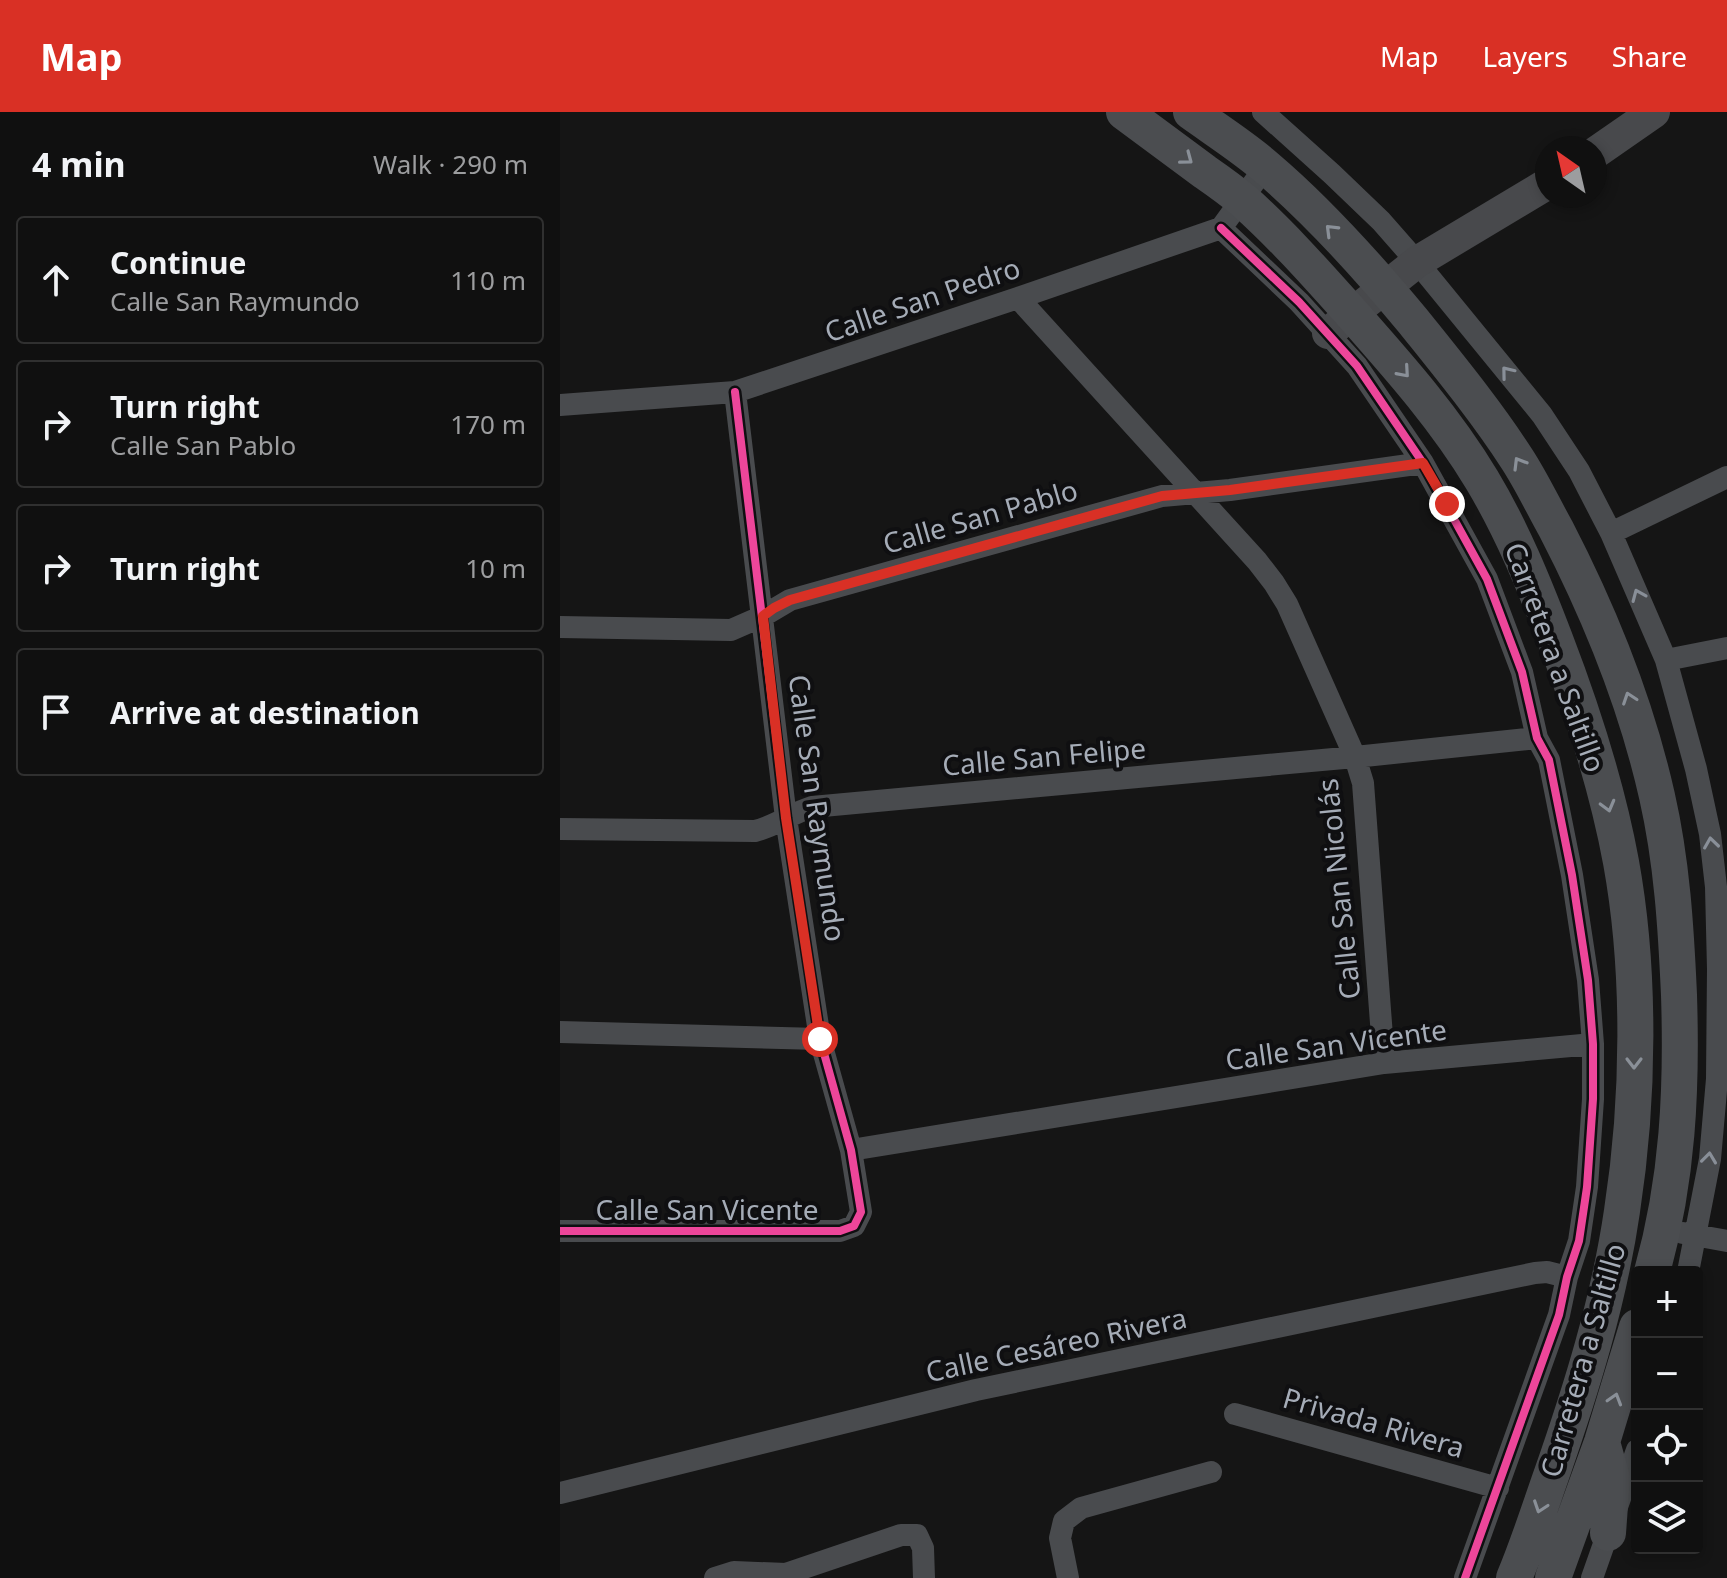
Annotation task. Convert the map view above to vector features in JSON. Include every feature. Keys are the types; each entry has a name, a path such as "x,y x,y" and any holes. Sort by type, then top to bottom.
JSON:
{"main road":[{"name":"Carretera a Saltillo","path":"1124,112 1231,214 1300,256 1340,323 1410,379 1454,436 1483,481 1534,584 1574,690 1612,819 1626,891 1633,969 1634,1084 1622,1210 1592,1348 1514,1578"},
{"name":"Carretera a Saltillo","path":"1191,112 1266,166 1340,238 1486,413 1519,462 1573,562 1606,636 1633,710 1658,800 1673,892 1681,1056 1674,1171 1679,1232 1656,1266"},
{"name":"Carretera a Saltillo","path":"1553,1578 1602,1442 1634,1338"},
{"path":"1602,1442 1612,1478 1608,1533"}],"street":[{"path":"1263,112 1371,212 1417,262 1542,415 1579,471 1611,533 1666,660 1710,834 1723,967 1710,1159 1679,1232 1687,1266"},
{"path":"1607,145 1654,112"},
{"path":"1231,214 1266,166"},
{"path":"1465,1578 1559,1315 1579,1241 1587,1187 1593,1099 1588,980 1554,775 1537,738 1522,672 1487,579 1423,463 1357,366 1340,323 1417,262 1535,191"},
{"name":"Calle San Pedro","path":"560,405 735,392 1018,298 1231,214"},
{"name":"Calle San Nicolás","path":"1018,298 1257,561 1287,604 1355,757 1363,783 1384,1063"},
{"name":"Calle San Raymundo","path":"735,392 786,818 820,1039 851,1150 861,1212 854,1226"},
{"name":"Calle San Pablo","path":"560,627 731,630 790,600 1162,496 1230,490 1423,463"},
{"path":"1611,533 1727,477"},
{"path":"1666,660 1727,648"},
{"name":"Calle San Felipe","path":"560,829 755,831 771,827 798,811 812,807 1537,738"},
{"path":"1678,980 1723,967"},
{"path":"560,1032 820,1039"},
{"name":"Calle San Vicente","path":"851,1150 1384,1063 1593,1044"},
{"name":"Calle San Vicente","path":"560,1231 840,1231 854,1226"},
{"path":"1679,1232 1727,1241"},
{"name":"Calle Cesáreo Rivera","path":"560,1493 976,1390 1535,1273 1547,1272 1567,1277"},
{"name":"Privada Rivera","path":"1235,1414 1498,1488"},
{"path":"1592,1578 1631,1467"},
{"path":"1068,1578 1060,1538 1064,1521 1081,1508 1211,1472"},
{"path":"715,1578 734,1572 786,1574 901,1535 917,1535 923,1548 924,1578"}],"cycle path":[{"path":"1221,228 1299,302 1357,366 1423,463 1487,579 1522,672 1537,738 1549,760 1572,875 1588,980 1593,1044 1587,1187 1579,1241 1559,1315 1465,1578"},
{"path":"560,1231 840,1231 854,1226 861,1212 851,1150 820,1039 786,818 735,392"}],"route":[{"path":"820,1039 786,818 763,616 790,600 1162,496 1230,490 1423,463 1447,504"}]}
